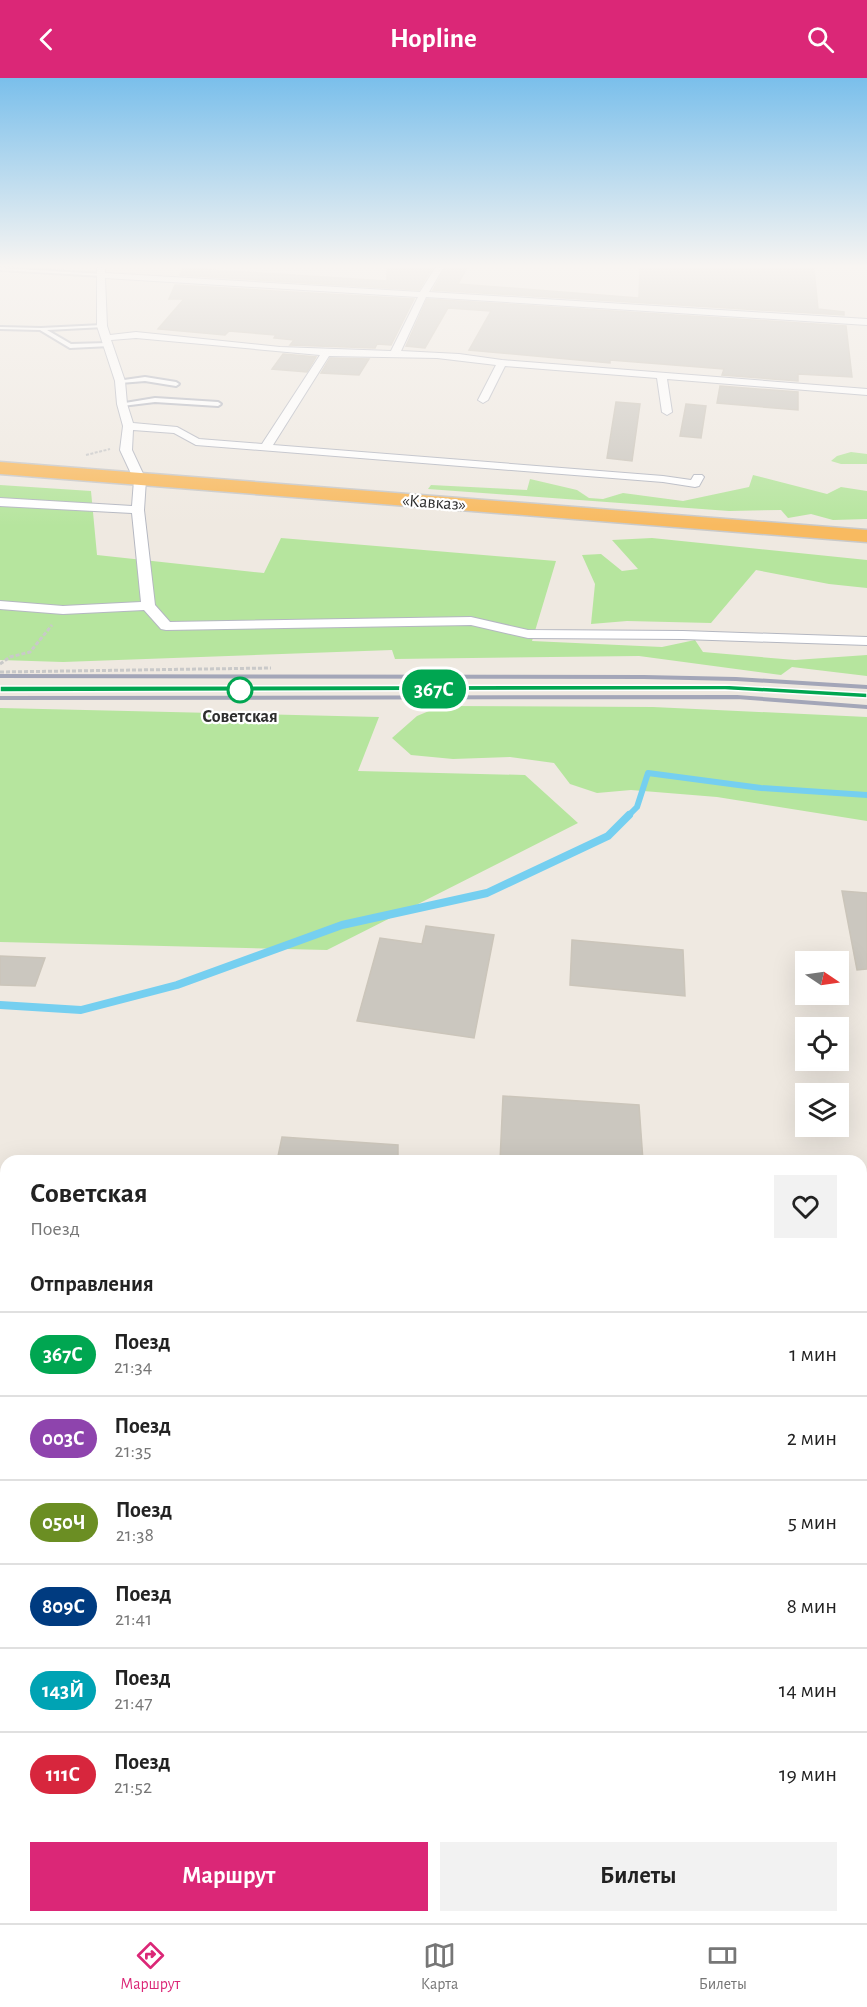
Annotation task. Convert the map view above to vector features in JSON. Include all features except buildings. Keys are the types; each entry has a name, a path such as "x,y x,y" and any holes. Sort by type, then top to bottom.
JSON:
{"highway":[{"name":"«Кавказ»","path":"0,468 867,536"}],"street":[{"path":"111,354 120,381 122,404 128,426 126,450 140,480 138,510 148,606 166,626 471,621 528,634 683,635 867,641"},
{"path":"266,447 325,354"},
{"path":"417,354 474,357 502,363 867,392"},
{"path":"483,400 502,363"},
{"path":"661,374 667,412"},
{"path":"128,426 177,430 196,442 663,479 695,484 698,477"},
{"path":"0,502 138,510"},
{"path":"0,605 63,610 148,606"}],"lane":[{"path":"120,381 145,379 176,384"},
{"path":"122,404 155,400 218,404"}],"path":[{"path":"0,664 10,657 30,652 63,610"},
{"path":"0,672 271,668"}],"green space":[{"path":"851,452 867,454 867,464 841,464 831,461 837,456"},
{"path":"753,475 827,494 841,487 867,491 867,519 833,520 811,514 788,518 781,510 729,511 428,489 431,485 527,490 530,479 577,490 589,498 603,499 623,493 683,501 749,487"},
{"path":"0,485 91,491 97,555 264,573 281,538 556,561 532,641 662,647 695,640 703,652 795,660 867,655 867,676 792,667 781,675 639,656 395,659 392,650 63,662 0,660"},
{"path":"652,538 867,560 867,588 829,584 756,570 711,623 627,621 591,624 595,584 582,555 601,554 622,571 638,569 612,540"},
{"path":"441,706 653,707 867,717 867,821 717,797 631,790 597,793 570,784 554,763 510,757 453,759 411,755 392,738 417,716"},
{"path":"0,708 379,717 358,771 525,775 578,823 327,950 0,942"}],"waterway":[{"path":"0,1005 81,1010 177,985 342,925 487,893 608,836 637,807 648,773 761,788 867,795"}],"railway":[{"path":"0,676 644,677 736,679 867,687"},
{"path":"657,688 717,688"},
{"path":"0,698 737,697 867,707"}],"train":[{"name":"367С","path":"0,689 725,688 867,696"}],"place":[{"name":"Советская","path":"240,690"}]}
